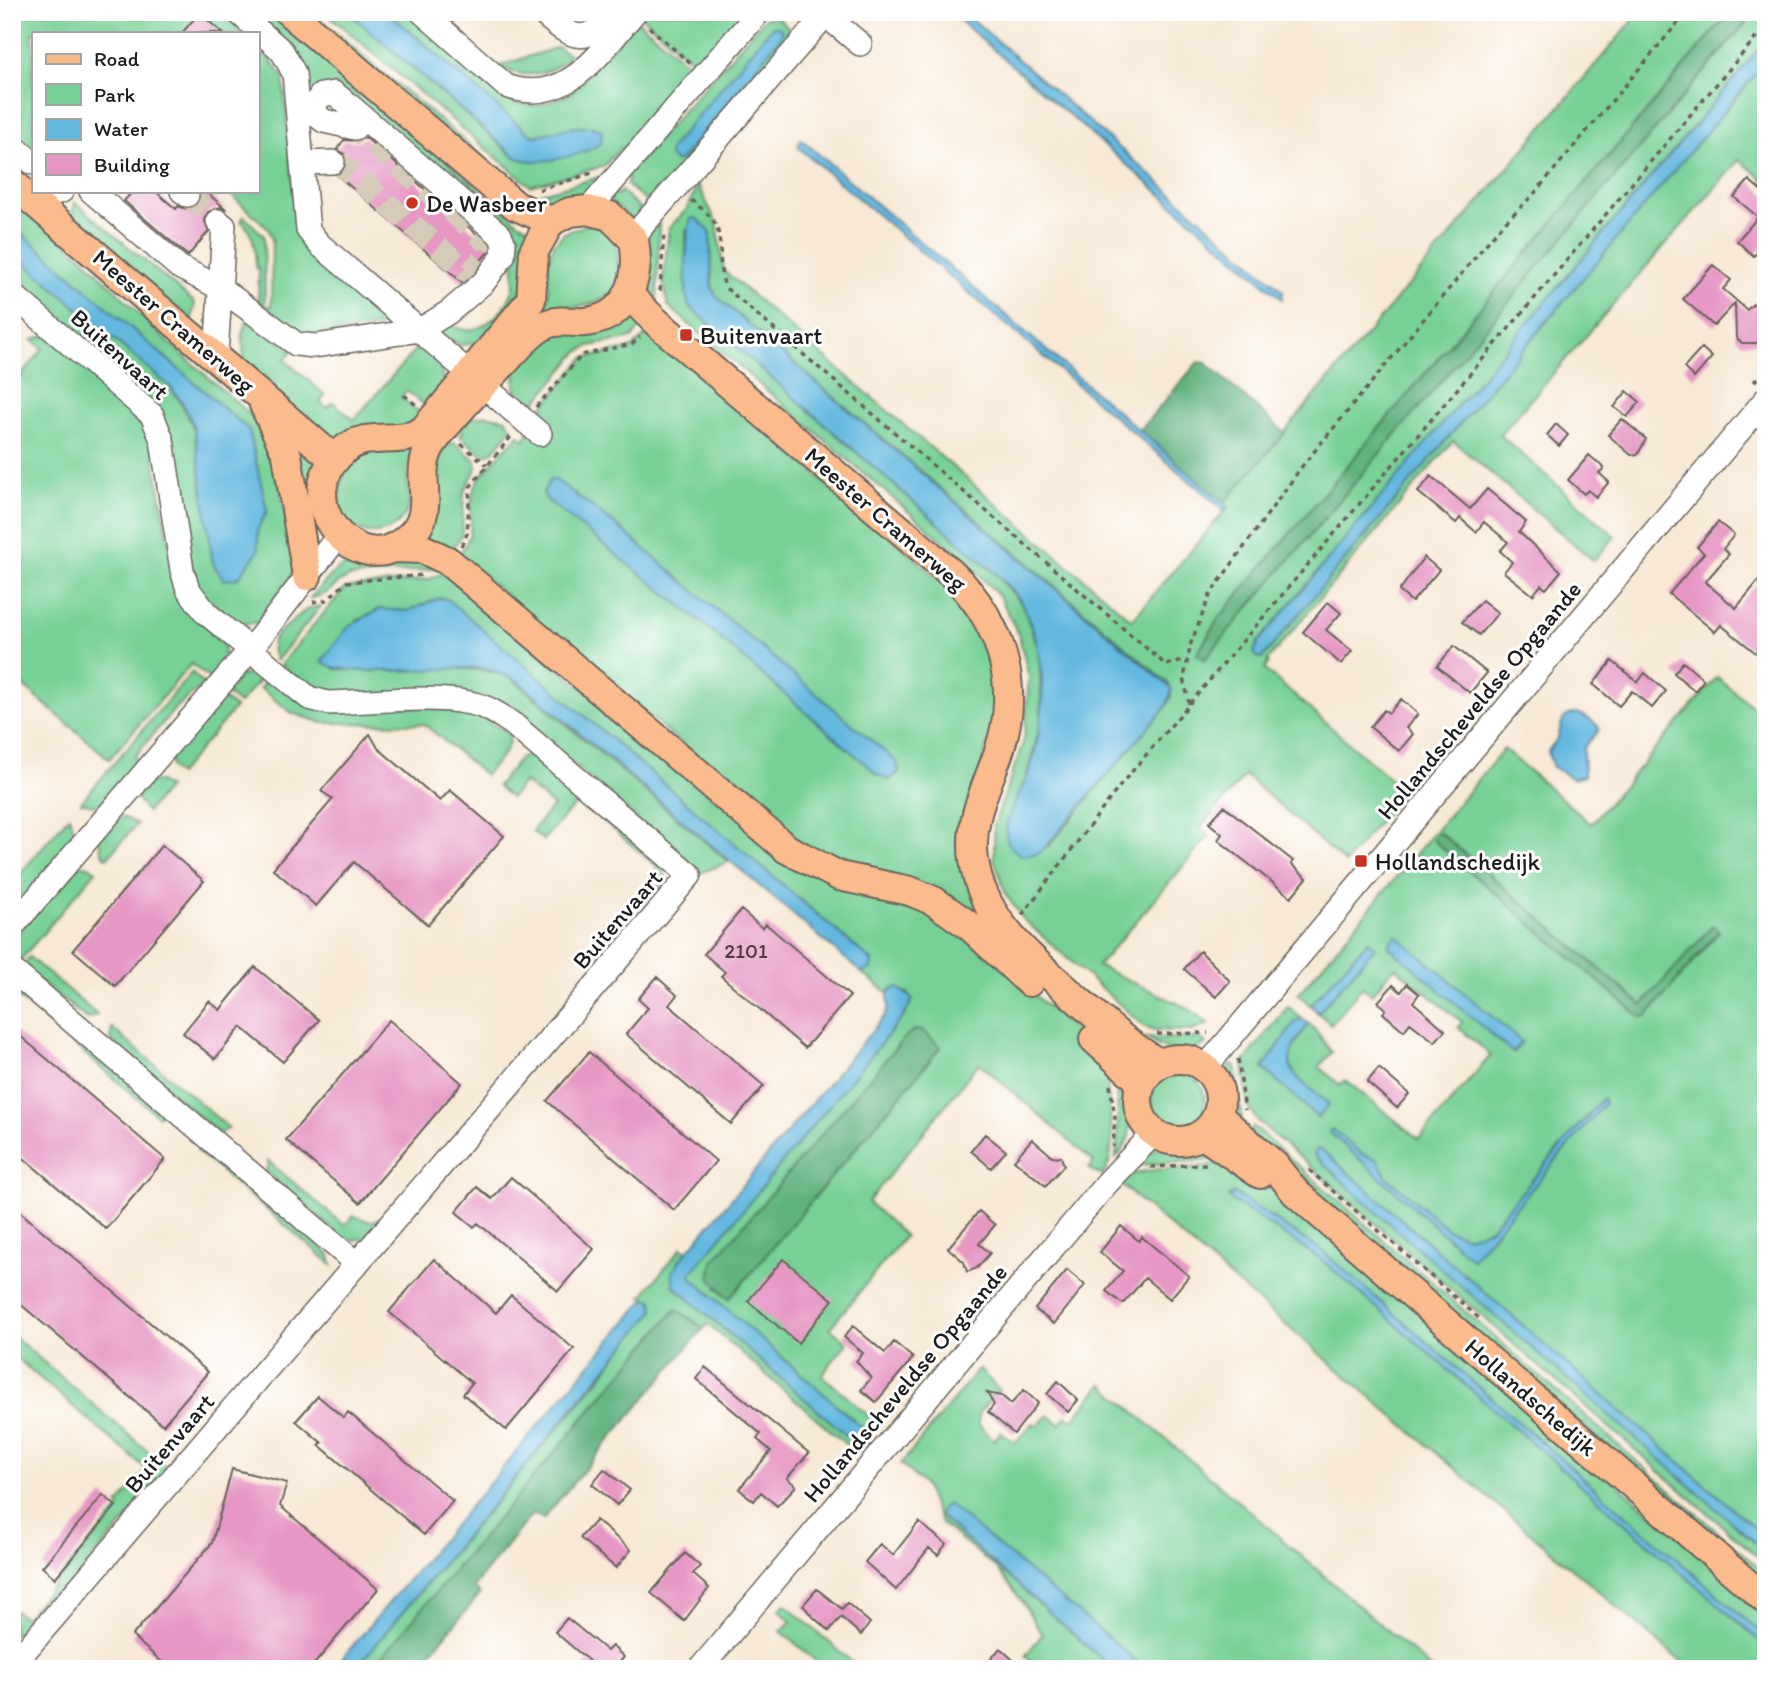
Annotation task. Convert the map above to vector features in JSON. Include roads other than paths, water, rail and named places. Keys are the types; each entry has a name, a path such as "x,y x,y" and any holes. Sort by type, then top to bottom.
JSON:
{"main road":[{"path":"289,12 516,206 551,221"},
{"name":"Meester Cramerweg","path":"22,191 335,460"},
{"path":"393,548 416,526 425,509 427,453 477,379 531,300 534,251 551,221 570,212 589,210 610,216 634,240 636,277 629,295 617,310 599,319 548,323 477,379 416,435 400,438 377,437 355,442 335,460 323,484 322,501 326,521 339,535 360,547 379,550 423,549 448,561 780,844 811,864 839,876 910,891 945,907 1120,1062 1150,1072 1184,1058 1205,1068 1219,1091 1209,1125 1175,1141 1154,1133 1140,1115 1137,1104 1150,1072"},
{"name":"Meester Cramerweg","path":"629,295 654,320 952,574 979,604 1001,647 1008,691 1007,724 975,815 973,859 984,897 1002,928 1022,951 1132,1047 1150,1072"},
{"path":"258,393 287,455 307,576"},
{"name":"Hollandschedijk","path":"1209,1125 1227,1150 1264,1177 1296,1193"},
{"name":"Hollandschedijk","path":"1209,1125 1274,1164 1296,1193 1766,1600"}],"street":[{"path":"238,12 273,42 289,61 296,87 308,230 319,244 533,427"},
{"path":"422,12 506,86 522,92 539,93 574,79 629,13"},
{"path":"541,12 569,35 583,37 629,13"},
{"path":"589,210 759,12"},
{"path":"634,240 825,13 860,44"},
{"path":"92,192 178,267 220,288 296,344 315,346 420,330 449,312 484,282 503,256 505,244 500,235 349,105 334,93 321,95 315,104 316,115 324,121 355,128"},
{"path":"12,145 32,162"},
{"path":"303,163 333,162"},
{"path":"216,356 224,226 218,220"},
{"name":"Buitenvaart","path":"12,294 152,415 162,440 182,569 188,589 206,613 295,689 319,700 445,701 482,706 494,712 514,725 690,875 15,1658"},
{"name":"Hollandscheveldse Opgaande","path":"1205,1068 1766,399"},
{"path":"12,927 250,650 339,535"},
{"path":"12,970 357,1264"},
{"name":"Hollandscheveldse Opgaande","path":"700,1669 1107,1183 1154,1133"}],"water":[{"path":"348,12 387,12 528,133 534,136 574,127 591,127 602,130 601,143 583,152 561,158 537,161 517,158"},
{"path":"950,12 964,12 1283,291 1282,299"},
{"path":"772,27 779,27 783,32 780,38 680,161 674,161 669,156 670,149"},
{"path":"1766,41 1766,62 1262,658 1256,657 1254,652 1259,641"},
{"path":"801,139 1228,506 1225,511 798,147"},
{"path":"692,218 697,219 710,231 712,287 716,296 1172,689 1166,707 1040,853 1023,856 1010,846 1006,835 1009,816 1035,752 1042,709 1041,666 1037,645 1023,605 995,573 689,306 686,262"},
{"path":"12,225 249,430 267,511 258,528 258,551 238,578 224,580 213,564 194,427 183,403 169,386 12,252"},
{"path":"550,480 556,480 616,525 897,762 899,772 889,780 877,774 704,624 547,500 543,492"},
{"path":"440,598 447,599 872,961 871,969 861,972 518,681 482,668 370,671 348,670 322,661 350,625 380,609 408,611"},
{"path":"1578,713 1595,723 1598,730 1583,749 1584,776 1573,779 1553,767 1548,752 1557,739 1565,718"},
{"path":"1396,935 1522,1042 1513,1053 1388,946"},
{"path":"1368,941 1375,947 1318,1013 1312,1007 1313,1002"},
{"path":"897,987 913,999 903,1017 690,1274 868,1433 866,1444 859,1446 674,1286 672,1273 679,1261 884,1017 888,1009 888,993"},
{"path":"1302,1019 1309,1024 1298,1039 1290,1061 1297,1077 1329,1104 1318,1118 1263,1068 1296,1021"},
{"path":"1603,1098 1605,1103 1472,1259 1329,1132 1332,1129 1362,1154 1377,1159 1387,1177 1449,1230 1468,1237 1491,1228"},
{"path":"1317,1149 1323,1151 1766,1538 1766,1552 1367,1204 1314,1155"},
{"path":"1234,1193 1322,1251 1766,1637 1766,1646 1323,1261 1229,1198"},
{"path":"645,1299 653,1300 654,1311 355,1669 333,1669"},
{"path":"948,1504 1146,1669 1113,1669 940,1516 941,1509"}],"tunnel":[{"path":"333,162 344,167 465,270 471,272 485,257 488,245 483,238 355,128"},
{"path":"187,195 218,221"}],"place":[{"name":"De Wasbeer","path":"412,203"},
{"name":"Buitenvaart","path":"686,335"},
{"name":"Hollandschedijk","path":"1361,861"}]}
